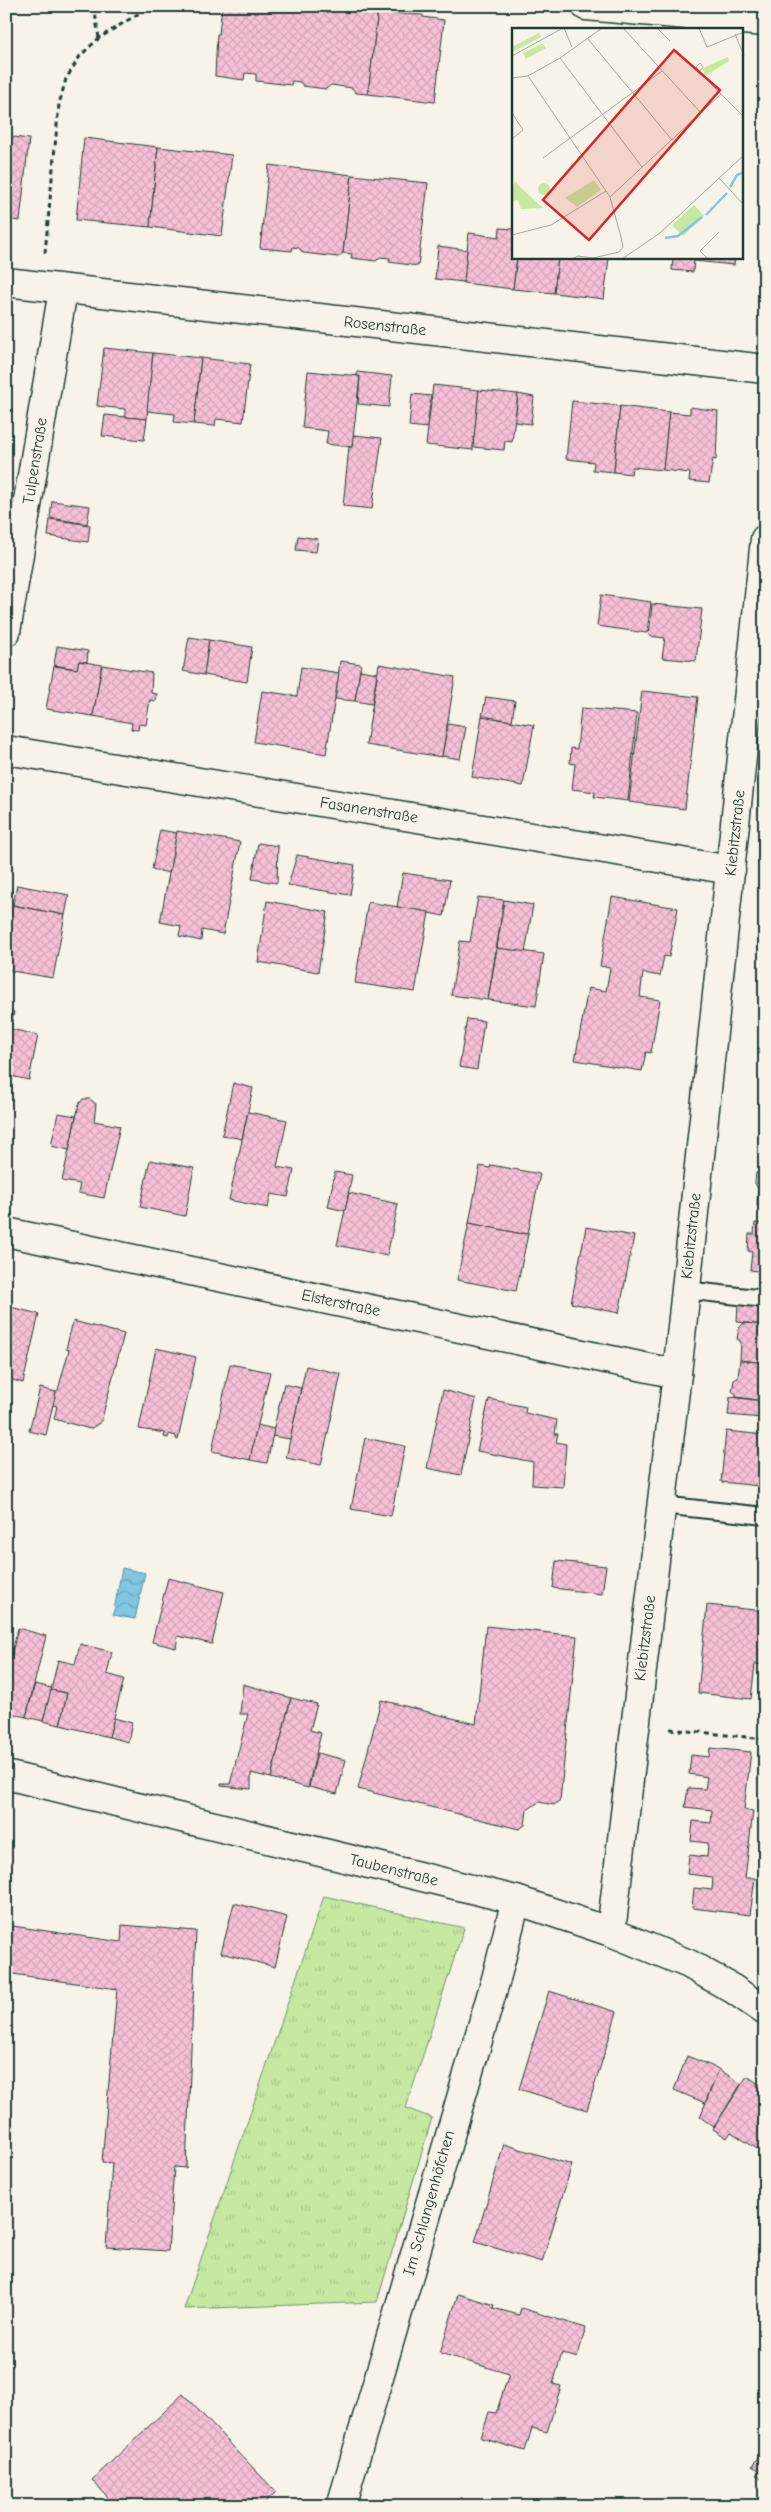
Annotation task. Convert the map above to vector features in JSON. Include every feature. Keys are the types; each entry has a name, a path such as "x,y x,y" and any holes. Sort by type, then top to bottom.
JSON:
{"street":[{"path":"586,6 732,12 765,22"},
{"name":"Rosenstraße","path":"6,282 765,368"},
{"name":"Tulpenstraße","path":"6,632 52,288"},
{"name":"Kiebitzstraße","path":"611,1932 676,1374 765,539"},
{"name":"Fasanenstraße","path":"6,750 731,870"},
{"name":"Elsterstraße","path":"6,1232 676,1374"},
{"name":"Taubenstraße","path":"6,1775 516,1900 611,1932 689,1964 733,1989 765,2011"},
{"name":"Im Schlangenhöfchen","path":"341,2506 496,1979 516,1900"}],"lane":[{"path":"685,1290 765,1299"},
{"path":"661,1505 765,1516"}],"path":[{"path":"94,6 99,38"},
{"path":"52,288 59,104 66,79 80,56 99,38 125,24 151,6"},
{"path":"635,1725 765,1739"}],"green space":[{"path":"324,1896 464,1928 406,2108 432,2118 377,2302 184,2309"}],"water":[{"path":"122,1568 145,1573 135,1619 113,1615"}],"building":[{"path":"222,6 339,6 372,11 378,10 368,94 356,93 352,88 331,85 326,89 303,86 300,82 292,81 291,85 256,81 256,74 245,73 244,80 215,76 217,34 219,34"},
{"path":"378,10 383,13 423,15 423,17 444,20 435,102 368,94"},
{"path":"6,136 29,139 20,221 6,219"},
{"path":"84,138 158,147 150,227 76,220"},
{"path":"158,147 232,155 222,236 150,227"},
{"path":"269,165 352,175 343,253 338,257 303,253 299,248 293,247 292,251 260,248"},
{"path":"352,175 428,183 418,266 389,262 390,258 380,257 376,261 351,258 352,254 343,253"},
{"path":"500,228 512,229 512,259 517,259 513,289 463,283 469,233 499,237"},
{"path":"438,246 467,250 464,282 435,279"},
{"path":"517,259 558,259 554,293 513,289"},
{"path":"558,259 609,259 604,299 554,293"},
{"path":"673,259 735,259 734,265 694,261 693,272 672,270"},
{"path":"104,348 153,353 147,419 125,417 125,409 97,406"},
{"path":"153,353 201,358 194,424 174,422 175,414 147,411"},
{"path":"201,358 250,364 243,422 216,419 215,426 194,424"},
{"path":"308,371 360,376 352,447 326,444 328,431 302,428"},
{"path":"357,372 392,376 389,407 358,404 360,376 357,376"},
{"path":"433,385 479,390 473,450 426,445"},
{"path":"479,390 518,394 512,442 505,441 504,450 473,447"},
{"path":"412,394 431,396 427,428 409,426"},
{"path":"518,394 534,397 531,424 515,422"},
{"path":"572,401 620,406 614,472 593,470 594,462 566,459"},
{"path":"620,406 669,412 663,470 632,467 631,474 614,472"},
{"path":"690,407 718,411 716,460 713,459 709,483 689,481 690,473 663,470 669,412 690,414"},
{"path":"105,415 147,419 144,440 102,436"},
{"path":"354,435 382,438 372,509 343,506 349,447 352,447"},
{"path":"52,501 90,506 87,524 50,518"},
{"path":"50,519 90,525 88,542 48,536"},
{"path":"298,536 318,539 316,552 296,550"},
{"path":"601,595 651,602 647,633 597,626"},
{"path":"652,604 702,609 696,661 662,658 665,638 649,636"},
{"path":"189,637 209,640 204,675 183,671"},
{"path":"209,640 252,647 247,682 204,675"},
{"path":"57,646 88,651 87,662 79,661 77,669 54,665"},
{"path":"79,661 102,665 93,716 46,709 54,666 77,669"},
{"path":"340,661 361,664 355,701 335,699"},
{"path":"379,664 455,677 442,757 366,745"},
{"path":"102,665 152,673 151,693 157,694 156,701 150,700 146,725 139,724 138,730 131,729 132,723 93,716"},
{"path":"301,667 339,673 326,754 254,742 262,691 297,696"},
{"path":"360,670 377,673 372,704 355,701"},
{"path":"642,691 698,697 685,809 629,802"},
{"path":"486,697 515,701 512,721 482,716"},
{"path":"581,708 637,713 628,801 594,797 595,792 572,789 575,764 570,763 571,748 577,749"},
{"path":"482,716 534,725 523,786 472,777"},
{"path":"448,724 466,727 460,759 442,756"},
{"path":"160,830 177,833 169,873 152,869"},
{"path":"177,831 240,842 223,934 202,930 201,941 179,936 181,926 160,922"},
{"path":"258,843 278,846 277,883 252,879"},
{"path":"297,855 355,865 350,895 288,885"},
{"path":"403,873 450,880 444,916 397,907"},
{"path":"17,885 69,895 65,915 13,905"},
{"path":"478,897 504,900 488,1000 451,995 460,941 470,942"},
{"path":"612,897 678,908 669,957 664,956 660,976 643,973 640,997 660,1000 651,1053 646,1052 642,1071 575,1060 588,988 606,991 610,968 600,966"},
{"path":"504,900 533,905 525,953 497,948"},
{"path":"267,901 328,912 318,972 258,962"},
{"path":"368,902 429,912 415,992 355,983"},
{"path":"6,904 65,915 53,978 6,970"},
{"path":"497,948 544,954 536,1006 488,1000"},
{"path":"6,1010 14,1012 10,1029 6,1028"},
{"path":"467,1019 484,1021 477,1070 459,1067"},
{"path":"6,1028 38,1035 29,1080 6,1075"},
{"path":"233,1083 253,1088 242,1139 222,1135"},
{"path":"83,1099 90,1099 96,1104 94,1121 120,1126 104,1198 78,1193 80,1184 62,1181 79,1104"},
{"path":"248,1112 287,1120 277,1167 294,1170 288,1197 271,1194 268,1208 229,1200"},
{"path":"58,1113 76,1116 69,1150 51,1146"},
{"path":"765,1118 765,1151 763,1151 764,1133 761,1129 762,1119"},
{"path":"763,1151 765,1151 765,1189 758,1189 755,1183 756,1173 760,1171"},
{"path":"150,1160 194,1168 185,1216 140,1207"},
{"path":"491,1165 540,1174 528,1234 469,1223 480,1166 490,1168"},
{"path":"335,1172 352,1175 345,1211 328,1207"},
{"path":"758,1189 765,1189 765,1207 757,1206"},
{"path":"349,1193 398,1204 387,1256 337,1245"},
{"path":"469,1223 528,1234 516,1291 457,1280"},
{"path":"755,1223 765,1224 765,1272 750,1270 752,1252 748,1251 749,1234 754,1234"},
{"path":"586,1227 634,1236 619,1313 571,1303"},
{"path":"738,1304 765,1307 765,1325 737,1322"},
{"path":"6,1306 39,1314 23,1383 6,1378"},
{"path":"73,1321 124,1334 101,1422 90,1429 54,1419 57,1406 52,1405 69,1350 66,1349"},
{"path":"744,1323 765,1325 765,1363 740,1360 741,1342 737,1339 739,1328"},
{"path":"156,1348 196,1357 178,1440 176,1436 169,1434 168,1438 164,1437 165,1433 139,1429"},
{"path":"740,1360 765,1363 765,1401 736,1397 736,1394 732,1391 734,1380 738,1378"},
{"path":"230,1364 270,1372 250,1460 212,1451"},
{"path":"306,1366 341,1374 321,1465 286,1458"},
{"path":"284,1384 301,1388 290,1439 272,1436"},
{"path":"40,1388 56,1392 46,1435 29,1431"},
{"path":"443,1390 476,1399 461,1475 427,1468"},
{"path":"730,1397 763,1401 762,1418 728,1415"},
{"path":"489,1399 526,1407 525,1413 557,1420 555,1434 558,1434 556,1442 566,1444 563,1487 532,1485 533,1462 477,1451"},
{"path":"257,1425 274,1429 267,1463 250,1460"},
{"path":"726,1431 765,1435 765,1493 758,1492 759,1486 721,1482"},
{"path":"365,1438 405,1446 391,1516 351,1509"},
{"path":"556,1561 606,1566 602,1594 553,1588"},
{"path":"168,1578 224,1592 212,1644 178,1636 176,1648 152,1642"},
{"path":"707,1605 765,1611 765,1665 755,1664 751,1699 698,1693"},
{"path":"486,1626 577,1636 560,1800 554,1805 539,1802 527,1810 525,1825 519,1829 358,1789 381,1700 476,1724"},
{"path":"18,1628 46,1636 26,1717 6,1712 6,1664 9,1665"},
{"path":"80,1644 112,1652 107,1674 124,1679 109,1737 60,1725 67,1693 51,1690 58,1660 75,1664"},
{"path":"35,1684 52,1688 43,1721 26,1717"},
{"path":"243,1684 291,1698 271,1778 251,1773 251,1789 221,1786 221,1784 230,1784 248,1714 240,1714"},
{"path":"51,1690 67,1693 60,1725 43,1721"},
{"path":"291,1698 317,1704 310,1730 321,1733 308,1788 271,1778"},
{"path":"114,1718 132,1723 128,1742 109,1737"},
{"path":"710,1748 751,1752 744,1810 753,1811 745,1878 755,1878 750,1915 692,1908 694,1888 712,1890 713,1877 687,1874 689,1855 707,1857 708,1843 691,1841 693,1821 711,1823 712,1810 685,1807 688,1788 705,1789 707,1777 689,1774 691,1755 709,1757"},
{"path":"317,1753 346,1760 337,1794 309,1787"},
{"path":"234,1903 287,1917 275,1967 221,1953"},
{"path":"6,1925 121,1942 122,1925 196,1931 186,2168 174,2167 168,2251 106,2247 112,2163 102,2162 117,1989 6,1973"},
{"path":"549,1991 617,2012 587,2110 519,2089"},
{"path":"687,2056 719,2069 705,2103 674,2090"},
{"path":"719,2069 741,2084 714,2127 700,2117"},
{"path":"747,2076 765,2088 765,2154 731,2132 727,2138 713,2129"},
{"path":"504,2144 572,2165 542,2262 475,2242"},
{"path":"458,2294 494,2305 493,2308 519,2315 521,2308 586,2328 577,2358 562,2353 553,2384 561,2386 547,2432 532,2428 525,2451 481,2438 489,2412 496,2413 509,2374 440,2353"},
{"path":"183,2394 276,2492 261,2506 116,2506 92,2480"},
{"path":"761,2453 765,2456 765,2482 756,2475 759,2471 752,2466"}]}
